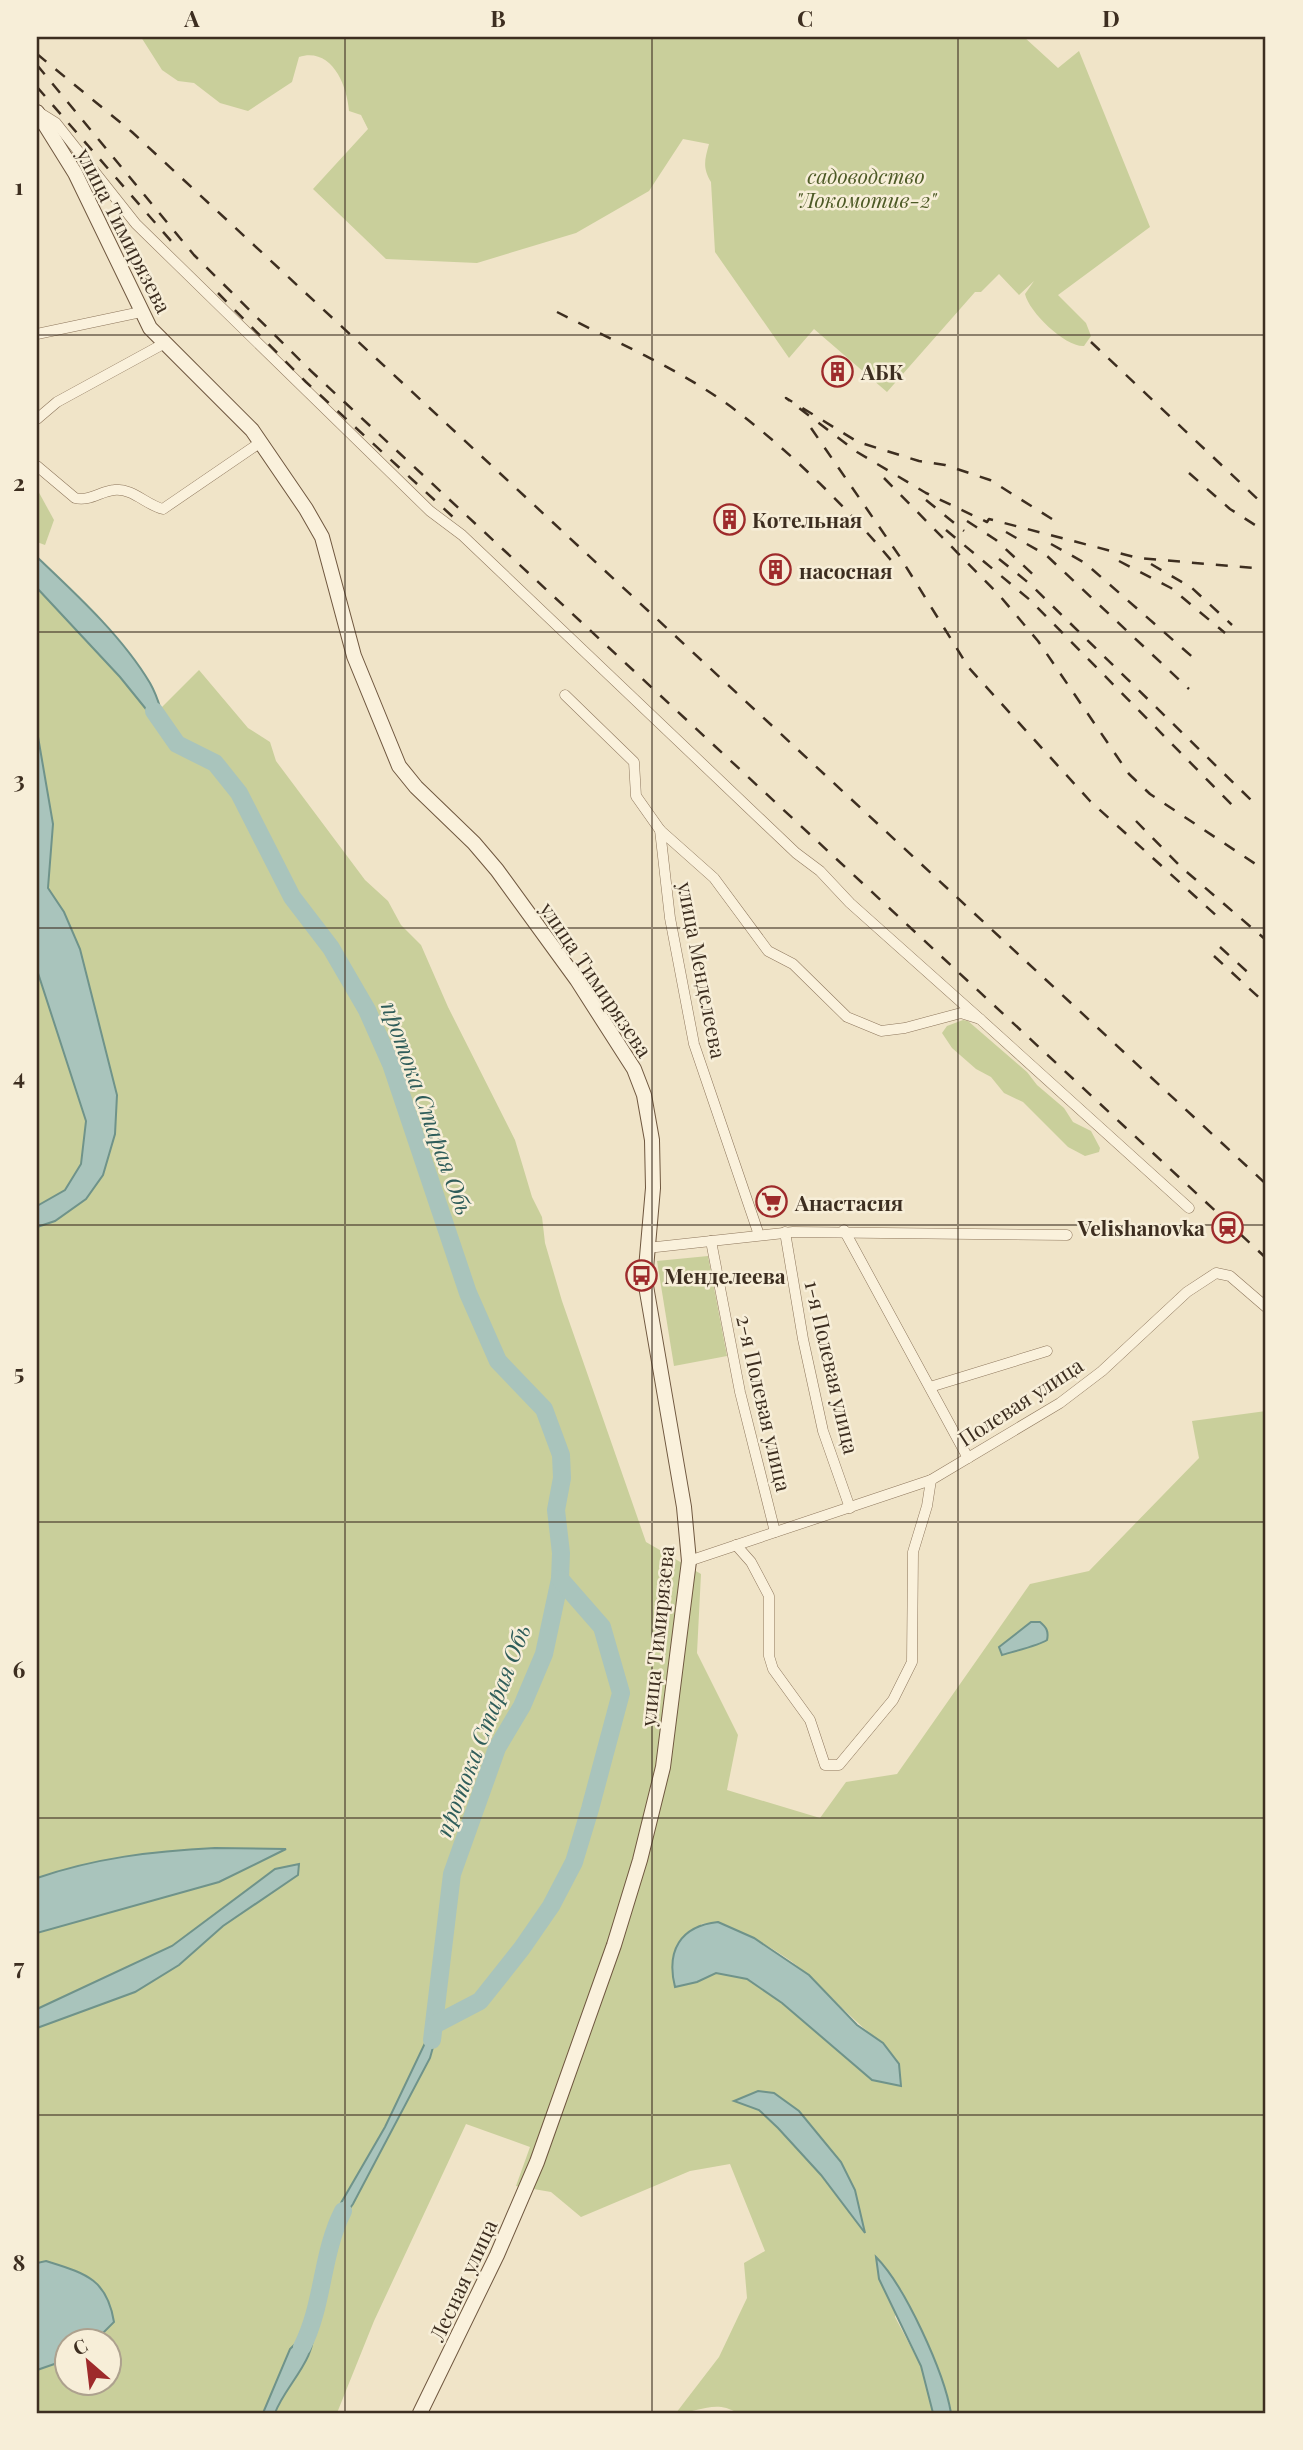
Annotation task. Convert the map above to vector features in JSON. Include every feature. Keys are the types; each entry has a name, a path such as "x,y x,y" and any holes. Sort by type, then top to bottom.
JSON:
{"street":[{"name":"улица Тимирязева","path":"37,111 75,173 141,312 165,343 233,408 261,442 292,486 322,537 354,656 399,766 497,870 577,980 634,1069 644,1095 652,1140 653,1188 645,1280 684,1507 689,1561 663,1768 653,1812 614,1945 537,2162"},
{"path":"37,111 57,123 136,224 430,511 462,535 796,853 820,871 850,903 1189,1208"},
{"path":"37,334 141,312"},
{"path":"37,419 57,402 165,343"},
{"path":"37,466 75,498 81,500 117,489 128,491 163,509 261,442"},
{"name":"улица Менделеева","path":"565,695 634,762 636,796 660,830 713,878 768,951 793,964 847,1017 881,1031 905,1028 961,1013 980,1019"},
{"name":"улица Менделеева","path":"660,830 670,919 694,1044 759,1235"},
{"path":"647,1248 785,1232 844,1230 1068,1235"},
{"path":"844,1230 968,1458"},
{"name":"1-я Полевая улица","path":"785,1232 803,1339 823,1431 849,1508"},
{"name":"2-я Полевая улица","path":"711,1241 740,1392 775,1532"},
{"name":"Полевая улица","path":"689,1561 931,1479 1060,1403 1102,1371 1187,1292 1216,1273 1230,1276 1266,1307"},
{"path":"930,1387 1047,1350"},
{"path":"736,1545 756,1570 769,1596 769,1656 773,1670 810,1720 825,1765 839,1765 893,1700 912,1662 913,1552 928,1506 931,1479"},
{"name":"Лесная улица","path":"420,2413 498,2255 537,2162"}],"green space":[{"name":"садоводство \"Локомотив-2\"","path":"141,37 1024,37 1058,68 1079,51 1150,227 1058,295 1086,323 1091,336 1084,346 1076,345 1058,335 1033,310 1025,294 1034,281 1019,295 999,274 981,292 975,292 887,392 814,329 789,358 715,252 711,182 705,167 709,144 683,139 649,191 576,233 477,263 386,259 313,189 368,129 361,115 349,111 341,79 328,63 320,57 299,57 292,82 248,111 220,103 194,83 178,81 162,70"},
{"path":"37,489 54,520 45,545 37,542"},
{"path":"37,588 120,677 166,733 161,708 199,670 248,728 270,742 276,761 365,880 388,901 401,925 421,945 448,1007 515,1140 532,1197 542,1217 545,1243 562,1301 646,1542 701,1574 697,1653 738,1735 727,1790 820,1818 846,1782 897,1774 1030,1584 1089,1571 1199,1458 1192,1421 1266,1411 1266,2413 951,2413 932,2354 901,2289 895,2317 921,2366 933,2413 737,2413 714,2407 676,2413 719,2357 747,2298 744,2263 765,2251 730,2164 690,2171 581,2217 551,2192 516,2186 530,2147 466,2124 374,2321 337,2413 37,2413 37,2370 52,2365 52,2398 122,2398 122,2328 107,2328 114,2321 46,2261 37,2263 37,1227 55,1221 117,1095 80,949 64,912 48,888 53,824 37,731","holes":["719,1922 765,1945 797,1966 883,2043 872,2080 782,2003 747,1979 716,1973 701,1924"]},
{"path":"37,970 86,1121 81,1164 65,1190 37,1206"},
{"path":"963,1020 968,1021 1027,1072 1037,1085 1064,1108 1073,1122 1091,1131 1100,1148 1099,1152 1085,1156 1068,1147 1023,1102 1004,1093 991,1077 976,1069 952,1048 942,1033 947,1026"},
{"path":"708,1256 727,1356 674,1366 657,1261"}],"water":[{"path":"37,557 98,616 139,666 156,695 167,735 120,677 37,588"},
{"path":"37,731 53,824 48,888 64,912 80,949 117,1095 115,1134 103,1175 86,1199 55,1221 37,1227 37,1206 65,1190 81,1164 86,1121 37,970"},
{"path":"1031,1622 1040,1622 1044,1626 1047,1640 1002,1655 999,1647"},
{"path":"215,1848 286,1849 219,1882 37,1933 37,1878 81,1865 124,1857"},
{"path":"299,1864 298,1875 223,1926 179,1965 135,1992 37,2028 37,2009 172,1946 275,1869"},
{"path":"718,1922 754,1938 809,1975 857,2025 883,2043 899,2064 901,2086 872,2080 782,2003 747,1979 716,1973 697,1982 675,1987 673,1962 679,1942 694,1929"},
{"path":"436,2020 440,2022 430,2058 353,2204 332,2233 341,2203 385,2127"},
{"path":"758,2091 774,2093 799,2111 841,2162 855,2190 865,2233 821,2175 778,2128 759,2110 734,2101"},
{"path":"876,2257 899,2288 922,2330 940,2375 951,2413 933,2413 921,2366 879,2279"},
{"path":"46,2261 72,2269 92,2280 106,2296 114,2322 108,2328 52,2328 52,2365 37,2370 37,2263"},
{"path":"313,2326 311,2349 300,2371 275,2413 263,2413 290,2349"}],"waterway":[{"name":"протока Старая Обь","path":"154,711 177,744 215,763 239,793 292,897 331,948 367,1010 391,1064 468,1293 498,1361 544,1409 561,1455 562,1478 556,1510 561,1553 560,1579 544,1654 522,1706 497,1748 452,1874 432,2040"},
{"name":"протока Старая Обь","path":"436,2024 480,2001 522,1948 551,1906 574,1862 590,1809 621,1693 602,1627 560,1579"},
{"name":"протока Старая Обь","path":"302,2347 315,2314 330,2244 343,2211"}],"railway":[{"path":"37,54 132,132 1266,1184"},
{"path":"37,65 194,255 311,371 1266,1258"},
{"path":"37,87 171,241"},
{"path":"218,293 306,382 453,517"},
{"path":"557,312 676,372 722,400 823,487 895,565"},
{"path":"1091,342 1266,507"},
{"path":"1052,519 990,480 858,442 786,398 857,452 926,493 987,522 989,519 1138,558 1266,569"},
{"path":"811,428 900,557 969,668 1090,801 1219,918"},
{"path":"1189,473 1230,509 1266,532"},
{"path":"884,478 1000,596 1038,641 1129,774 1150,794 1266,871"},
{"path":"926,500 964,531"},
{"path":"967,521 996,540 1040,581"},
{"path":"946,530 1030,600 1236,809"},
{"path":"1006,532 1046,555 1189,689"},
{"path":"1051,544 1085,563 1197,661"},
{"path":"999,559 1030,584 1251,800"},
{"path":"1119,561 1171,588 1225,633"},
{"path":"1151,564 1192,588 1232,625"},
{"path":"1136,821 1181,867 1266,940"},
{"path":"1220,947 1254,978"},
{"path":"1214,956 1266,1004"}],"place":[{"name":"АБК","path":"838,371"},
{"name":"Котельная","path":"729,519"},
{"name":"насосная","path":"776,570"},
{"name":"Анастасия","path":"772,1202"},
{"name":"Velishanovka","path":"1228,1227"},
{"name":"Менделеева","path":"641,1275"}]}
